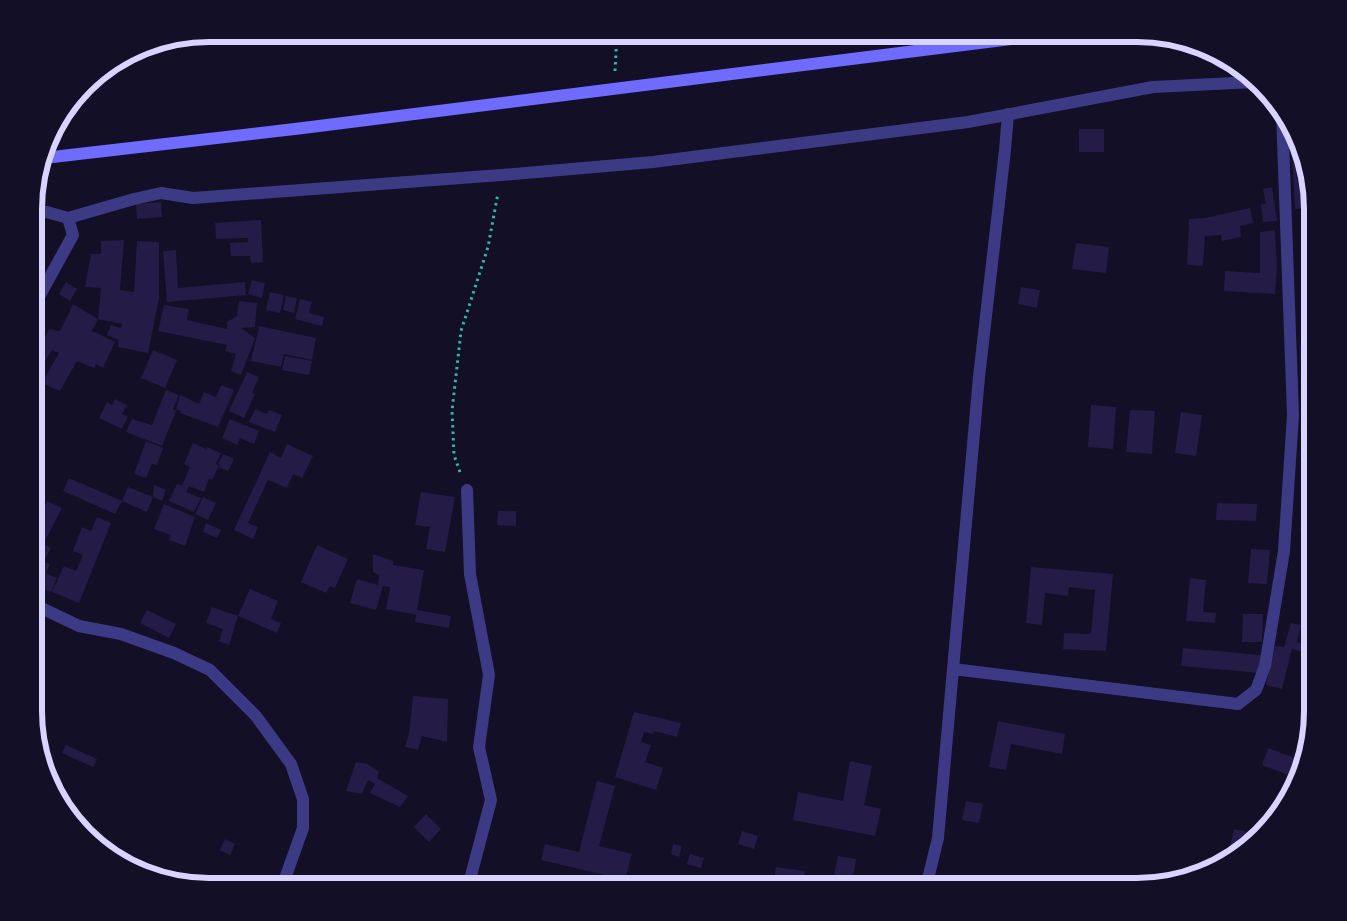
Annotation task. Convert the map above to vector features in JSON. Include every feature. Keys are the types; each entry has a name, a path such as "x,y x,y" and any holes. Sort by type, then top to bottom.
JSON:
{"main road":[{"path":"51,157 303,128 979,43"}],"street":[{"path":"42,212 68,218 161,193 193,198 653,162 968,122 1153,87 1246,82"},
{"path":"928,878 938,838 979,377 1006,150 1008,114"},
{"path":"954,669 1238,704 1256,690 1265,666 1284,551 1293,415 1283,127"},
{"path":"42,291 74,235 68,218"},
{"path":"467,490 470,574 489,675 479,747 491,800 470,878"},
{"path":"43,609 79,626 121,634 174,653 210,670 256,716 291,764 303,799 303,828 285,878"}],"path":[{"path":"614,89 617,43"},
{"path":"467,490 454,455 452,411 460,331 488,247 502,175"}],"building":[{"path":"1079,129 1104,129 1104,152 1079,152"},
{"path":"1291,144 1299,166 1304,199 1304,208 1295,209"},
{"path":"1272,187 1277,221 1263,222 1261,204 1266,204 1263,189"},
{"path":"161,202 162,217 137,219 136,204"},
{"path":"1250,208 1253,223 1240,226 1241,237 1222,241 1221,235 1205,236 1203,266 1187,265 1189,219 1205,218"},
{"path":"261,220 263,262 251,263 250,256 231,256 230,243 248,242 248,238 216,239 215,223"},
{"path":"1275,230 1277,268 1275,294 1224,291 1225,271 1260,273 1260,232"},
{"path":"124,240 120,290 134,292 137,241 159,242 159,298 148,353 118,347 119,340 107,335 111,325 121,328 122,324 98,319 101,288 85,287 91,254 101,254 101,241"},
{"path":"1076,243 1109,247 1106,273 1072,269"},
{"path":"176,250 178,288 245,282 246,295 167,302 163,251"},
{"path":"252,280 265,283 262,298 248,294"},
{"path":"66,282 77,289 70,301 59,294"},
{"path":"1021,287 1040,290 1037,308 1018,304"},
{"path":"270,292 284,295 280,313 266,310"},
{"path":"286,296 297,298 294,313 283,310"},
{"path":"300,299 312,302 309,313 324,317 322,326 295,319"},
{"path":"239,301 257,303 255,327 241,328 255,338 241,375 231,371 236,354 225,351 227,345 158,331 164,305 189,309 187,320 227,329 227,322 237,316"},
{"path":"73,304 98,319 92,331 115,342 103,368 96,364 94,368 77,361 60,391 42,383 59,353 52,350 42,366 42,343 49,329 60,331"},
{"path":"259,326 316,338 312,360 284,354 281,367 251,361"},
{"path":"1300,345 1304,345 1304,417 1303,417"},
{"path":"153,350 177,360 165,388 141,378"},
{"path":"285,356 312,361 309,375 282,370"},
{"path":"247,372 259,377 252,393 255,394 244,418 229,411"},
{"path":"221,385 234,390 218,427 180,413 181,411 176,409 180,395 199,404 204,392 216,397"},
{"path":"166,390 179,395 173,409 176,411 162,446 126,432 132,419 152,425"},
{"path":"115,399 127,405 122,414 128,417 122,429 99,418 107,402 112,405"},
{"path":"1091,405 1116,407 1113,449 1088,447"},
{"path":"255,409 267,414 269,410 282,415 275,432 249,422"},
{"path":"1130,410 1155,411 1152,454 1126,452"},
{"path":"1181,412 1202,415 1196,456 1175,453"},
{"path":"230,419 259,431 254,444 240,438 237,445 222,438"},
{"path":"1304,429 1304,454 1302,454"},
{"path":"146,441 163,448 157,465 152,464 146,478 134,474"},
{"path":"193,443 221,453 216,464 219,466 212,480 209,479 204,492 189,486 186,492 201,498 194,512 169,501 177,484 182,486 190,467 184,464"},
{"path":"287,444 313,456 302,478 293,474 287,488 268,480 248,523 258,527 253,539 234,530 270,452 281,458"},
{"path":"223,454 234,459 228,471 219,467 220,465 218,464"},
{"path":"69,478 122,501 115,514 63,491"},
{"path":"154,485 166,490 162,501 153,497"},
{"path":"128,487 153,497 147,512 122,501"},
{"path":"421,492 455,497 445,552 426,549 430,527 415,525"},
{"path":"203,497 216,503 208,520 195,514"},
{"path":"47,501 62,508 43,545 43,509"},
{"path":"1217,503 1257,504 1256,521 1216,520"},
{"path":"164,504 195,517 185,546 169,540 171,535 154,529"},
{"path":"498,511 516,511 516,526 497,525"},
{"path":"97,517 111,523 79,603 52,592 64,566 76,571 83,555 73,551 82,527 91,531"},
{"path":"1303,518 1304,518 1304,531 1300,530"},
{"path":"206,523 221,530 217,538 203,532"},
{"path":"44,544 51,548 45,559 43,558"},
{"path":"317,545 348,559 335,588 330,586 326,593 301,582"},
{"path":"1251,549 1270,550 1267,584 1248,583"},
{"path":"373,554 393,561 393,565 424,570 417,610 451,616 449,628 415,622 416,615 386,609 390,587 383,586 376,610 350,603 357,579 378,585 379,575 373,572"},
{"path":"43,561 50,564 46,573 57,578 51,592 43,589"},
{"path":"1031,567 1113,574 1106,651 1063,649 1064,633 1091,634 1095,590 1069,587 1068,596 1045,593 1042,625 1026,623"},
{"path":"1190,578 1206,580 1203,612 1216,613 1215,623 1186,621"},
{"path":"250,589 278,601 271,619 281,623 277,633 238,616"},
{"path":"212,607 238,616 229,645 219,641 223,629 206,623"},
{"path":"147,610 176,624 169,638 140,623"},
{"path":"1243,614 1263,614 1262,642 1242,642"},
{"path":"1291,623 1301,625 1297,642 1304,643 1304,653 1292,649 1282,689 1266,685 1275,646 1284,647"},
{"path":"1183,648 1261,655 1259,673 1181,666"},
{"path":"413,696 448,699 447,742 422,736 418,750 405,747 409,733"},
{"path":"634,712 681,723 677,737 654,731 653,734 644,732 641,742 651,745 645,762 663,768 656,790 615,777"},
{"path":"998,721 1065,734 1062,754 1011,744 1006,770 989,767"},
{"path":"66,745 97,759 93,767 62,753"},
{"path":"1268,748 1297,759 1291,776 1262,765"},
{"path":"850,761 872,766 864,805 881,809 875,836 793,820 798,792 843,801"},
{"path":"356,762 367,764 379,772 377,778 408,796 400,807 370,793 375,784 368,780 362,794 346,791"},
{"path":"597,781 615,786 599,846 632,854 626,878 617,878 541,860 545,844 579,852"},
{"path":"966,801 983,804 979,823 962,820"},
{"path":"426,814 441,829 429,842 414,827"},
{"path":"1234,829 1247,832 1245,839 1229,850"},
{"path":"742,831 758,836 754,849 738,844"},
{"path":"225,839 235,844 230,855 220,850"},
{"path":"673,844 682,846 679,857 671,854"},
{"path":"690,854 704,858 701,868 687,864"},
{"path":"838,856 856,859 853,878 834,875"},
{"path":"147,863 167,873 156,870 146,866"},
{"path":"776,867 805,871 804,878 774,878"}]}
